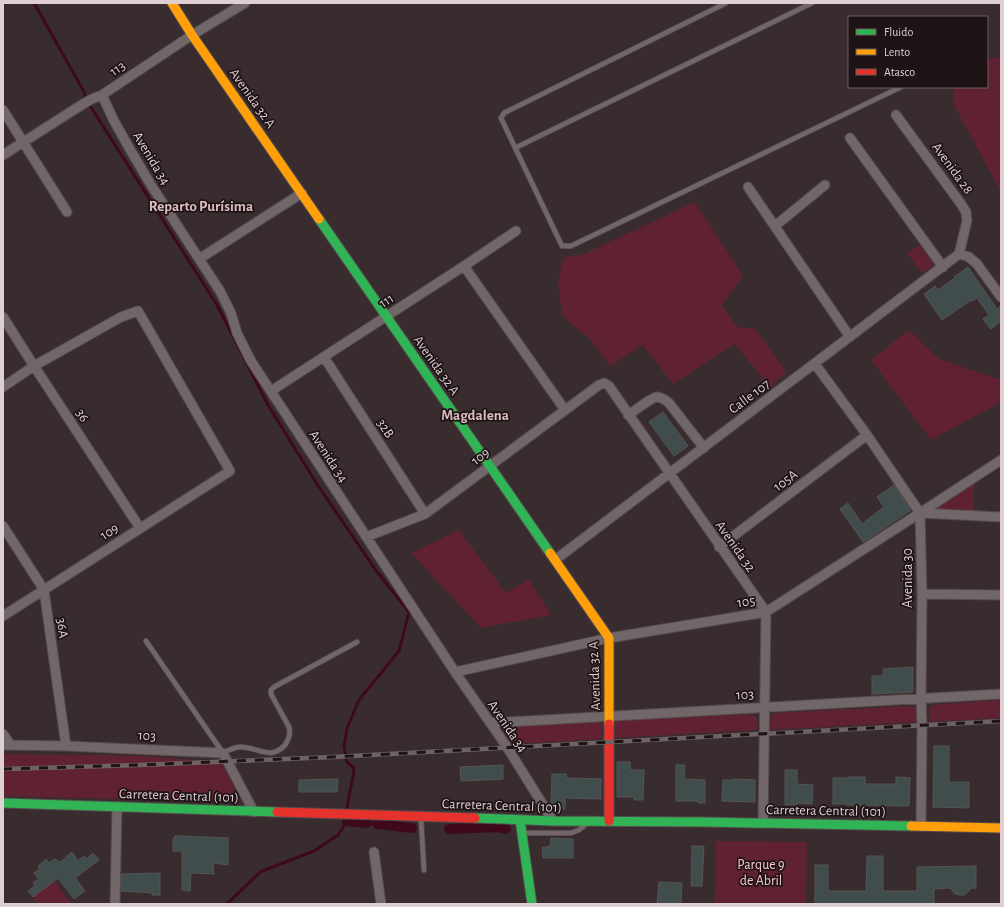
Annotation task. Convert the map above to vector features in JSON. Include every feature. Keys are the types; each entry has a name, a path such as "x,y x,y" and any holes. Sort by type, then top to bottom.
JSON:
{"street":[{"name":"Avenida 32 A","path":"172,3 192,35 609,638 609,821"},
{"name":"113","path":"3,155 92,98 102,95 192,35 246,3"},
{"name":"Avenida 34","path":"102,95 114,121 151,185 220,291 231,313 237,333 251,362 455,672 507,747 553,821"},
{"path":"3,110 67,212"},
{"name":"Avenida 28","path":"896,115 962,204 966,212 967,221 959,254"},
{"path":"850,138 943,267"},
{"path":"775,226 825,185"},
{"path":"748,187 850,337"},
{"path":"199,259 302,193"},
{"name":"111","path":"271,391 516,231"},
{"path":"959,254 969,257 976,264 1001,297"},
{"name":"Calle 107","path":"555,560 959,254"},
{"path":"464,266 565,410"},
{"name":"109","path":"3,616 230,471 138,311 121,317 34,366"},
{"name":"36","path":"3,317 140,528"},
{"name":"32B","path":"324,357 426,514"},
{"path":"815,364 867,435 920,513 1001,517"},
{"path":"3,387 34,366"},
{"name":"109","path":"366,537 426,514 565,410 599,385 604,383"},
{"name":"Avenida 32","path":"604,383 609,386 719,547 766,612"},
{"path":"628,415 657,397 664,398 669,402 704,448"},
{"name":"105A","path":"719,547 867,435"},
{"name":"105","path":"455,672 609,638 766,612 1001,460"},
{"name":"Avenida 30","path":"920,513 922,594 921,826"},
{"name":"36A","path":"3,526 44,590 66,746"},
{"path":"922,594 1001,594"},
{"path":"763,823 766,612"},
{"name":"103","path":"490,723 1001,694"},
{"path":"3,734 6,744"},
{"name":"103","path":"6,744 223,753"},
{"path":"223,753 254,812"},
{"name":"Carretera Central (101)","path":"3,804 553,821 763,823 1001,828"},
{"path":"115,904 117,807"},
{"path":"520,820 532,904"},
{"path":"374,852 381,904"}],"lane":[{"path":"726,3 504,113 501,118 562,246 570,246 900,88"},
{"path":"515,148 812,3"},
{"path":"146,641 223,753 234,747 243,747 272,753 278,751 284,746 290,733 289,727 271,694 271,690 357,642"},
{"path":"421,817 424,870"},
{"path":"521,833 571,833 579,830 589,821"}],"green space":[{"path":"1001,57 1001,192 955,107 953,99 954,88 988,88 988,59"},
{"path":"695,202 743,276 722,305 737,327 756,329 786,372 770,387 735,344 673,384 643,345 610,366 590,339 562,316 558,281 564,257 582,255"},
{"path":"919,245 934,265 922,273 907,253"},
{"path":"909,330 939,359 1001,380 1001,402 931,440 871,360"},
{"path":"974,483 974,511 936,511 936,508"},
{"path":"459,530 506,593 529,579 551,615 481,628 411,553"},
{"path":"1001,700 1001,718 929,722 930,708 933,705"},
{"path":"911,706 917,709 918,722 770,730 771,716 775,713"},
{"path":"751,714 756,717 757,730 615,738 615,724 616,721 620,720"},
{"path":"599,722 602,725 602,739 510,744 502,732 504,728 509,726"},
{"path":"3,754 142,756 219,762 226,770 241,802 3,796"},
{"name":"Parque 9 de Abril","path":"716,841 807,842 806,904 715,904"},
{"path":"54,881 71,904 38,904 33,897"}],"building":[{"path":"968,267 997,309 1001,306 1001,321 991,329 983,319 989,315 977,298 972,301 971,300 942,320 924,294 935,286 938,290"},
{"path":"663,412 688,446 674,456 649,422"},
{"path":"894,485 911,510 863,542 840,509 848,503 862,524 884,507 877,497"},
{"path":"913,667 913,692 872,694 872,676 883,676 883,669"},
{"path":"934,746 949,746 949,782 969,782 969,808 933,807"},
{"path":"617,762 630,762 630,770 644,770 643,800 634,800 634,797 617,797"},
{"path":"503,765 503,779 461,781 460,767"},
{"path":"676,765 685,765 684,779 705,780 705,803 698,803 698,801 676,801"},
{"path":"785,770 797,770 797,784 813,785 812,804 797,803 797,805 785,805"},
{"path":"552,774 566,774 566,778 601,779 601,799 565,798 565,809 552,809"},
{"path":"865,777 865,784 896,784 896,777 910,778 909,806 833,804 833,778"},
{"path":"338,779 337,792 299,792 299,780"},
{"path":"723,780 755,780 755,802 722,801"},
{"path":"175,836 228,838 228,865 213,863 214,874 191,873 190,891 182,890 182,851 173,851 173,839"},
{"path":"551,838 573,839 573,858 543,858 542,848 550,846"},
{"path":"692,846 704,846 702,886 691,886"},
{"path":"72,852 78,861 84,856 86,859 93,853 99,860 75,878 85,891 74,899 58,878 33,897 28,891 35,886 33,883 39,879 34,873 40,869 38,866 46,859 49,863 55,859 60,862"},
{"path":"867,856 883,856 883,891 917,891 917,867 976,866 976,888 971,888 964,895 955,894 950,888 934,889 934,904 815,904 815,865 828,865 828,891 866,891"},
{"path":"160,873 160,895 121,891 122,874"},
{"path":"659,882 682,883 681,904 657,904"}],"waterway":[{"path":"34,3 83,90 87,101 217,305 268,405 317,484 377,572 409,612 399,651 359,700 347,728 344,746 347,762 353,767 354,771 347,811"},
{"path":"227,904 260,872 314,851 338,835 347,821 347,818"},
{"path":"347,821 367,823"},
{"path":"377,824 412,828"},
{"path":"449,829 498,827 506,829"}],"railway":[{"path":"3,769 333,757 1001,721"}],"traffic: fast":[{"path":"319,219 550,553"},
{"path":"3,803 277,812"},
{"path":"475,818 553,821 911,826"},
{"path":"520,820 532,904"}],"traffic: slow":[{"path":"172,3 192,35 319,219"},
{"path":"550,553 609,638 609,724"},
{"path":"911,826 1001,828"}],"traffic: jam":[{"path":"609,724 609,821"},
{"path":"277,812 475,818"}],"district":[{"name":"Reparto Purísima","path":"201,206"},
{"name":"Magdalena","path":"475,415"}]}
